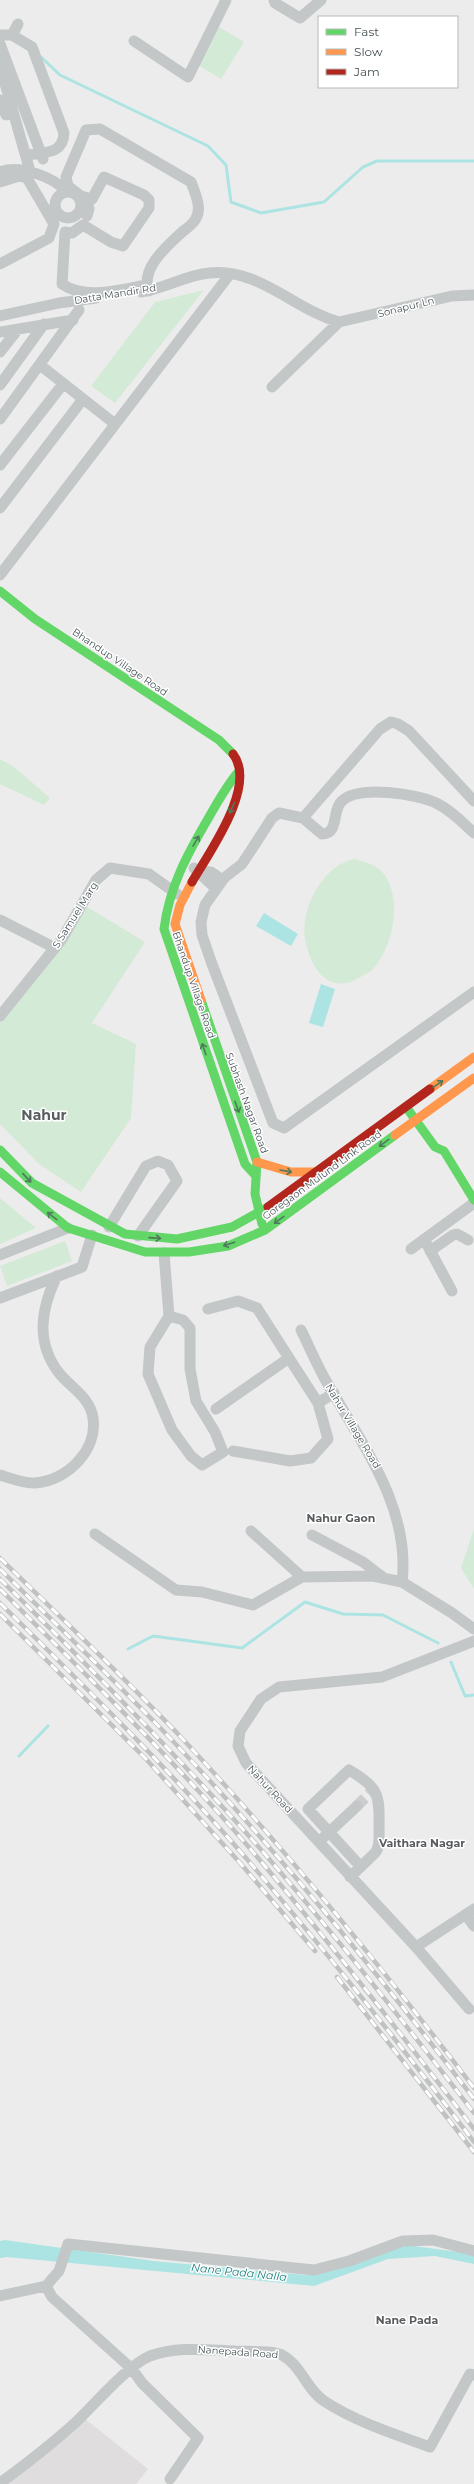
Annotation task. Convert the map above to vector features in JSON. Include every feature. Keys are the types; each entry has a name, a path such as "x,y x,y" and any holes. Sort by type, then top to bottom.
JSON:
{"street":[{"path":"134,41 188,78 226,0"},
{"path":"274,0 275,3 300,18 321,0"},
{"path":"12,35 18,24"},
{"path":"0,35 12,35 32,47 64,133 61,146 54,152 42,156 27,155"},
{"path":"0,44 42,156"},
{"path":"0,66 10,113 27,155 30,171"},
{"path":"0,100 10,113"},
{"path":"10,113 24,108"},
{"path":"0,172 12,169 30,171 67,189 86,198 92,199 104,177 144,195 150,204 123,246 111,242 83,225 74,231 65,232 62,284 70,290 87,293 145,288 146,274 152,264 196,220 198,205 191,182 100,129 92,128 86,130 66,177 67,189 57,199 55,207 63,217 71,218 78,213 80,201 75,194 67,189"},
{"path":"0,182 19,176 27,178 54,224 48,238 0,264"},
{"path":"86,198 89,209 87,216"},
{"path":"71,218 74,231"},
{"name":"Datta Mandir Rd","path":"0,316 59,303 145,288 209,272 230,274 259,282 325,318 339,322"},
{"path":"2,569 230,274"},
{"name":"Sonapur Ln","path":"339,322 452,296 474,295"},
{"path":"0,418 79,310"},
{"path":"0,332 73,320"},
{"path":"272,387 339,322"},
{"path":"0,385 44,324"},
{"path":"0,352 18,329"},
{"path":"40,365 114,424"},
{"path":"0,465 63,384"},
{"path":"0,508 83,399"},
{"name":"Bhandup Village Road","path":"0,591 35,619 219,740 238,762 240,784 234,804 177,911 175,924"},
{"path":"303,818 380,729 391,722 398,724 409,731 474,801"},
{"name":"Bhandup Village Road","path":"239,770 228,784 185,862 172,889 164,916 164,929 245,1164 255,1175"},
{"path":"474,833 440,804 425,798 383,793 360,792 345,798 337,808 333,828 326,834 322,834 303,818 285,812 275,815 242,864 224,878 204,905 201,915 202,935 212,964 273,1123 284,1128 474,992"},
{"path":"185,862 199,871 211,872 215,880"},
{"name":"S Samuel Marg","path":"0,1016 55,948 96,880 110,868 149,874 172,889 183,899"},
{"path":"0,920 55,948"},
{"name":"Subhash Nagar Road","path":"175,924 220,1060 257,1162 255,1175"},
{"path":"169,944 180,940"},
{"path":"178,972 190,968"},
{"path":"194,1018 204,1013"},
{"name":"Goregaon Mulund Link Road","path":"0,1150 32,1183 108,1228 125,1234 177,1239 232,1227 258,1214 474,1057"},
{"path":"209,1063 220,1060"},
{"name":"Goregaon Mulund Link Road","path":"0,1172 68,1228 144,1252 164,1253 228,1246 265,1230 416,1120 426,1117 474,1078"},
{"path":"218,1088 228,1083"},
{"path":"415,1100 426,1117"},
{"path":"406,1106 435,1147 444,1151"},
{"path":"231,1124 242,1121"},
{"path":"444,1141 444,1151 474,1200"},
{"path":"108,1228 146,1166 158,1161 168,1166 177,1181 138,1236"},
{"path":"257,1162 292,1172 316,1172"},
{"path":"255,1175 258,1214 265,1230"},
{"path":"411,1249 474,1204"},
{"path":"446,1224 453,1235"},
{"path":"0,1255 68,1228"},
{"path":"1,1295 82,1267 92,1235"},
{"path":"430,1251 453,1235 463,1236 468,1240"},
{"path":"424,1239 452,1291"},
{"path":"164,1253 169,1316 150,1347 148,1374 172,1430 191,1456 202,1465 210,1462 223,1452 215,1432 196,1401 190,1369 190,1328 183,1320 169,1316"},
{"path":"0,1475 35,1483 57,1478 72,1468 87,1450 93,1435 93,1418 88,1402 58,1372 46,1350 42,1325 46,1299 57,1276"},
{"path":"208,1309 238,1301 257,1308 318,1403 328,1438 311,1458 290,1460 233,1451"},
{"name":"Nahur Village Road","path":"301,1330 334,1393 381,1475 401,1536 404,1564 402,1582"},
{"path":"216,1410 289,1358"},
{"path":"318,1403 334,1393"},
{"path":"251,1531 302,1577"},
{"path":"95,1534 176,1590 202,1592 253,1605 302,1577 373,1576 402,1582 452,1612 474,1629"},
{"path":"312,1535 363,1562 386,1579"},
{"name":"Nahur Road","path":"469,2009 416,1947 246,1763 238,1746 240,1731 261,1699 279,1687 382,1677 474,1641"},
{"path":"350,1877 361,1867 378,1848 380,1804 373,1790 362,1777 349,1770 308,1808 361,1867"},
{"path":"319,1842 357,1806"},
{"path":"416,1947 470,1912 474,1926"},
{"path":"0,2296 46,2286 59,2272 68,2244 314,2270 349,2261 403,2241 432,2240 474,2251"},
{"path":"46,2286 52,2297 132,2369 142,2383 198,2438 170,2479"},
{"name":"Nanepada Road","path":"0,2482 30,2461 74,2424 132,2369 149,2357 166,2351 194,2349 281,2354 297,2365 311,2388 324,2401 370,2424 430,2447 470,2374 474,2375"}],"shaded area":[{"path":"84,2418 148,2469 136,2484 7,2484"}],"green space":[{"path":"216,25 244,42 221,79 193,62"},
{"path":"204,290 115,403 91,386 155,302"},
{"path":"0,759 14,767 50,798 44,805 0,784"},
{"path":"355,859 374,866 384,874 390,885 393,897 393,923 385,949 372,970 348,983 338,983 330,981 322,976 316,968 307,949 304,927 310,902 324,879 333,869 343,863"},
{"path":"84,905 145,942 92,1023 136,1044 131,1118 81,1192 39,1164 0,1124 0,1022 61,946"},
{"path":"0,1198 36,1228 0,1244"},
{"path":"65,1241 72,1261 7,1286 0,1266"},
{"path":"474,1529 474,1589 461,1568"}],"water":[{"path":"264,913 298,934 291,946 256,926"},
{"path":"321,984 335,989 323,1027 309,1023"},
{"name":"Nane Pada Nalla","path":"5,2240 154,2261 306,2275 323,2273 406,2245 474,2254 474,2264 435,2256 388,2259 314,2286 7,2257 0,2258 0,2241"}],"waterway":[{"path":"41,57 60,75 208,146 226,165 231,202 261,213 324,202 363,167 377,161 474,161"},
{"path":"128,1649 153,1636 242,1648 305,1602 343,1614 383,1615 438,1643"},
{"path":"451,1662 465,1696 474,1695"},
{"path":"19,1756 48,1726"}],"tunnel":[{"path":"357,1806 371,1792"}],"railway":[{"path":"0,1558 134,1689 217,1776 330,1907 474,2088"},
{"path":"0,1569 149,1716 250,1825 365,1960 474,2099"},
{"path":"0,1579 131,1710 257,1845 368,1978 474,2113"},
{"path":"0,1589 161,1751 253,1852 338,1954 474,2129"},
{"path":"0,1603 156,1760 217,1825 305,1928 362,1998 474,2142"},
{"path":"0,1614 146,1759 241,1864 315,1951"},
{"path":"337,1977 474,2152"}],"traffic: fast":[{"path":"0,591 35,619 219,740 233,754"},
{"path":"239,771 219,799 180,871 170,899 164,929 245,1164 255,1175"},
{"path":"201,1000 257,1162 255,1194 262,1224"},
{"path":"409,1111 435,1147 444,1151 474,1200"},
{"path":"0,1172 68,1228 145,1252 189,1252 228,1246 265,1230 395,1135"},
{"path":"0,1150 32,1183 125,1234 177,1239 232,1227 268,1207"}],"traffic: slow":[{"path":"192,882 180,905 175,924 201,1000"},
{"path":"430,1089 474,1057"},
{"path":"395,1135 474,1078"},
{"path":"257,1162 291,1172 316,1172"}],"traffic: jam":[{"path":"192,882 219,838 235,801 239,784 239,768 233,754"},
{"path":"268,1207 430,1089"}],"district":[{"name":"Nahur","path":"44,1115"},
{"name":"Nahur Gaon","path":"341,1518"},
{"name":"Vaithara Nagar","path":"422,1843"},
{"name":"Nane Pada","path":"407,2320"}]}
